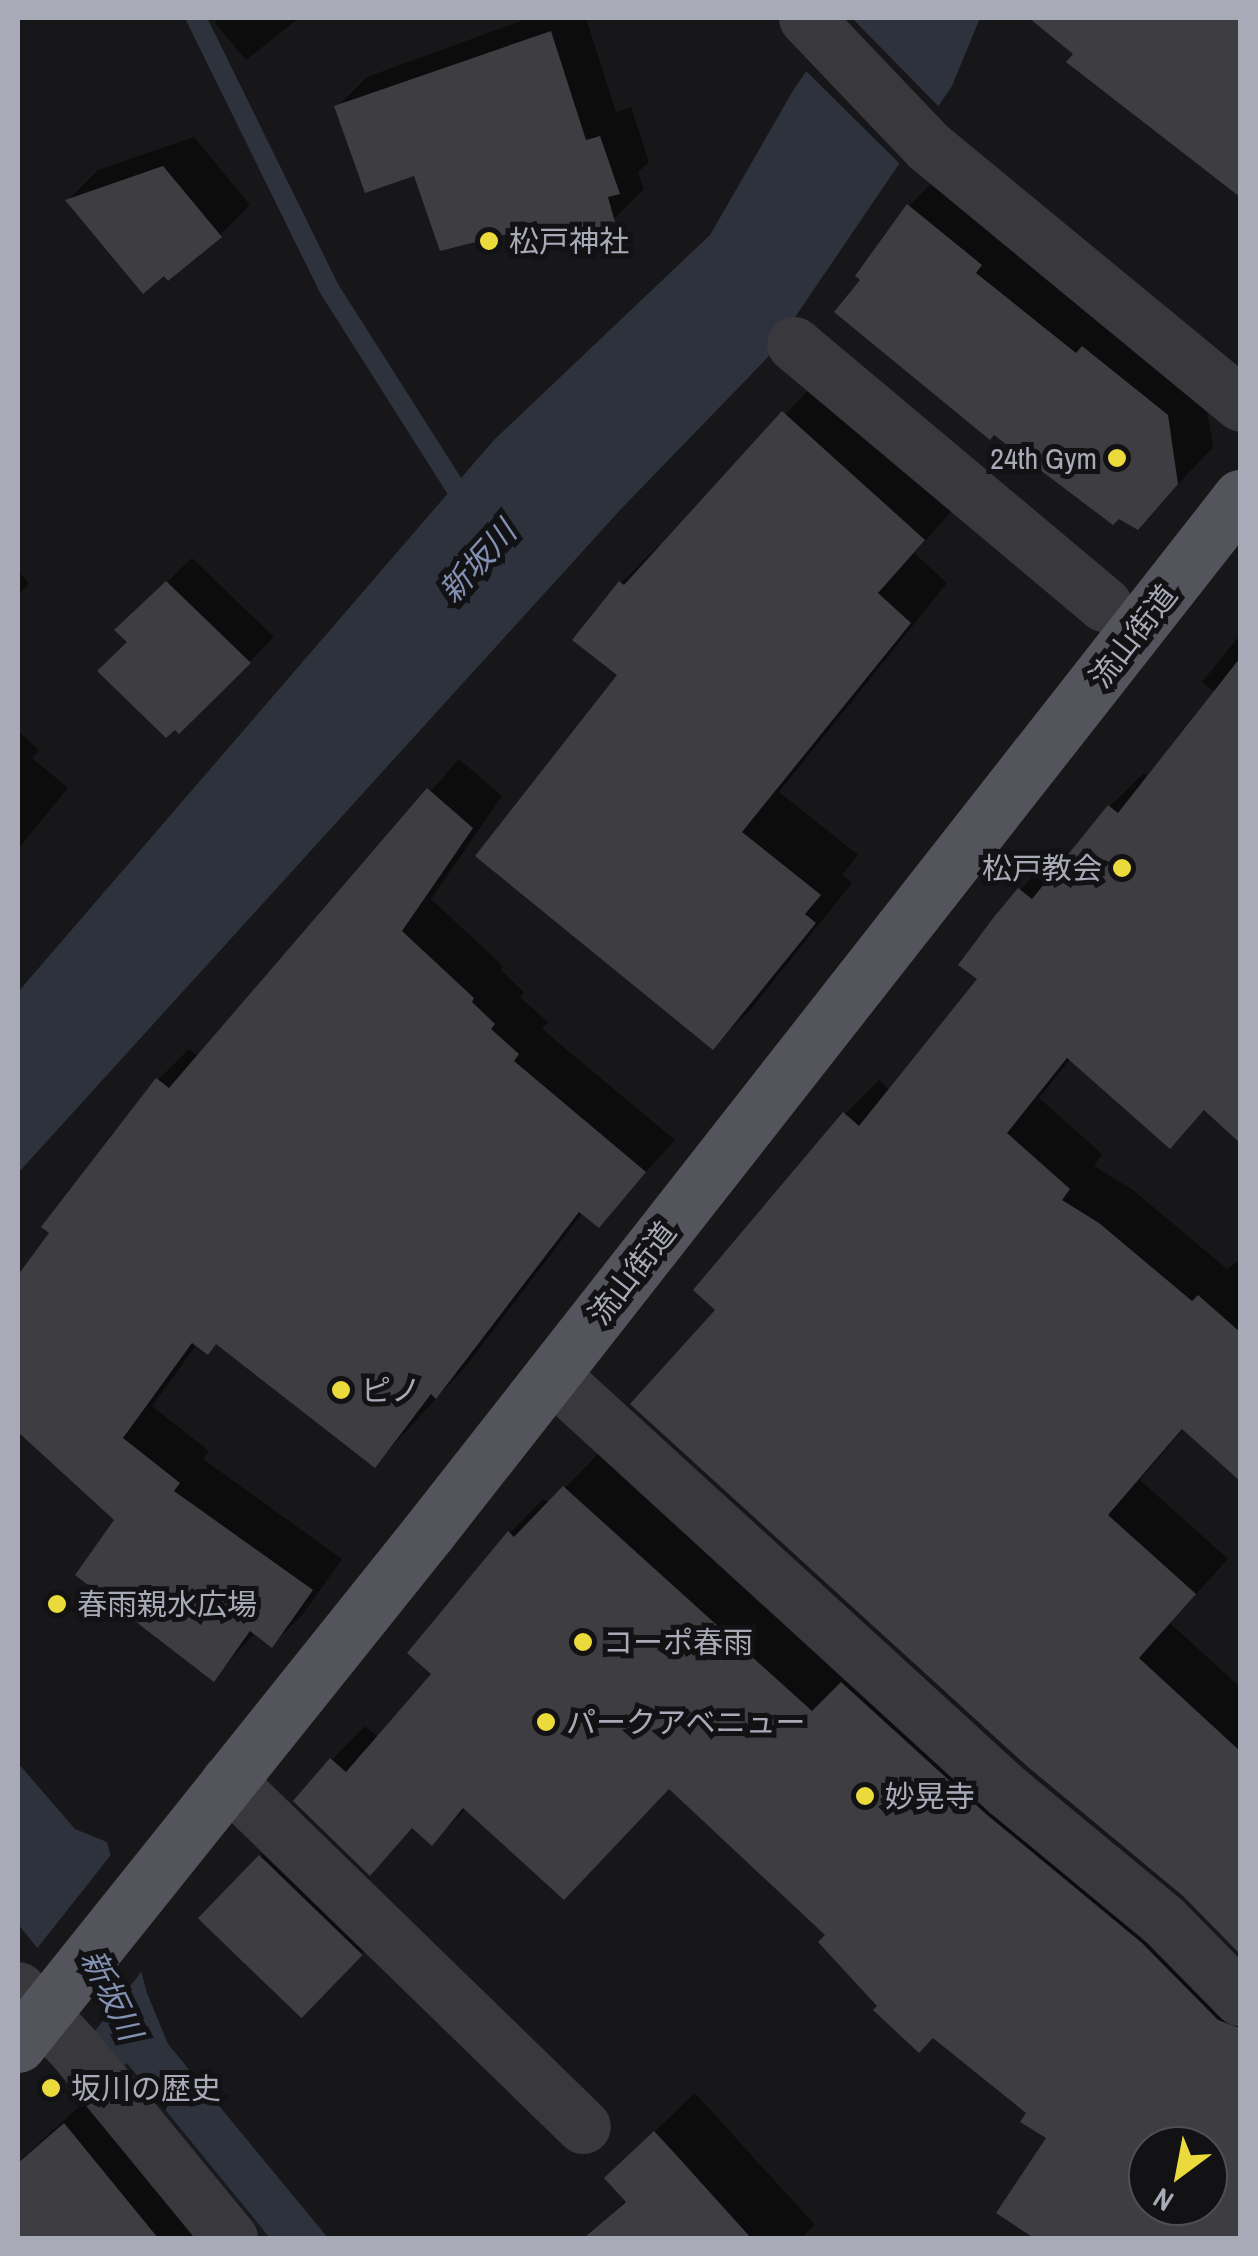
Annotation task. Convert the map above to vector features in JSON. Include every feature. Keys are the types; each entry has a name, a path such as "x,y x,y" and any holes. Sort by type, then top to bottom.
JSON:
{"main road":[{"name":"流山街道","path":"34,2010 131,1904 552,1375 1240,497"}],"street":[{"path":"814,27 920,140 1240,403"},
{"path":"794,344 1104,604"},
{"path":"552,1375 1008,1791 1162,1920 1240,1998"},
{"path":"228,1782 583,2126"},
{"path":"34,2010 74,2048 230,2238"}],"water":[{"name":"新坂川","path":"843,18 980,18 952,86 768,357 622,508 18,1173 18,992 493,441 710,235 794,89"},
{"name":"新坂川","path":"18,1763 75,1829 107,1842 147,1993 168,2044 328,2238 252,2238 99,2049 51,1965 18,1924"}],"pier":[{"path":"837,18 852,18 941,109 902,166 803,68"},
{"path":"114,1851 145,1967 88,2040 35,1951"}],"building":[{"path":"1029,18 1240,18 1240,197 1066,62 1073,54"},
{"path":"551,31 586,140 600,136 620,194 608,197 615,222 527,250 519,231 440,251 414,176 365,193 334,106"},
{"path":"163,166 222,237 168,281 164,276 143,294 65,200"},
{"path":"907,204 982,265 976,273 1076,353 1082,346 1168,415 1178,484 1138,530 1119,519 1113,525 994,435 990,440 834,312 860,280 855,276"},
{"path":"782,411 925,540 878,593 911,623 742,832 821,895 805,914 816,923 713,1050 475,856 617,675 572,640 619,581 624,585"},
{"path":"166,581 251,663 179,734 175,730 166,738 97,671 127,642 114,630"},
{"path":"1240,658 1240,1143 1204,1110 1170,1149 1067,1058 1007,1133 1070,1189 1062,1200 1099,1223 1192,1301 1198,1295 1240,1332 1240,1481 1182,1429 1108,1515 1196,1594 1139,1658 1240,1751 1240,1954 1183,1896 1028,1767 630,1404 715,1310 693,1290 843,1112 859,1126 977,979 958,965 994,917 1018,888 1032,899 1108,805 1118,813"},
{"path":"427,788 473,828 402,931 474,998 472,1002 495,1024 491,1029 519,1054 514,1061 646,1172 599,1228 579,1212 436,1399 431,1394 375,1468 216,1344 208,1355 192,1343 123,1438 180,1483 174,1491 313,1590 272,1648 250,1631 214,1682 75,1575 114,1520 18,1432 18,1275 49,1233 41,1227 156,1078 169,1088"},
{"path":"563,1486 812,1711 841,1682 986,1814 1142,1943 1218,2020 1240,2028 1240,2238 1034,2238 996,2213 1046,2138 1020,2122 1026,2113 933,2038 919,2053 873,2010 877,2006 818,1942 825,1935 669,1789 564,1900 463,1808 432,1846 412,1828 370,1876 293,1801 330,1758 346,1772 431,1674 407,1653 508,1531 514,1537"},
{"path":"259,1855 363,1955 301,2018 198,1918"},
{"path":"64,2123 158,2238 18,2238 18,2163"},
{"path":"654,2131 751,2238 584,2238 626,2202 604,2178"}],"waterway":[{"path":"196,18 330,290 469,509"}],"place":[{"name":"松戸神社","path":"489,241"},
{"name":"24th Gym","path":"1117,458"},
{"name":"松戸教会","path":"1122,868"},
{"name":"ピノ","path":"341,1390"},
{"name":"春雨親水広場","path":"57,1604"},
{"name":"コーポ春雨","path":"583,1642"},
{"name":"パークアベニュー","path":"546,1722"},
{"name":"妙晃寺","path":"865,1796"},
{"name":"坂川の歴史","path":"51,2088"}]}
